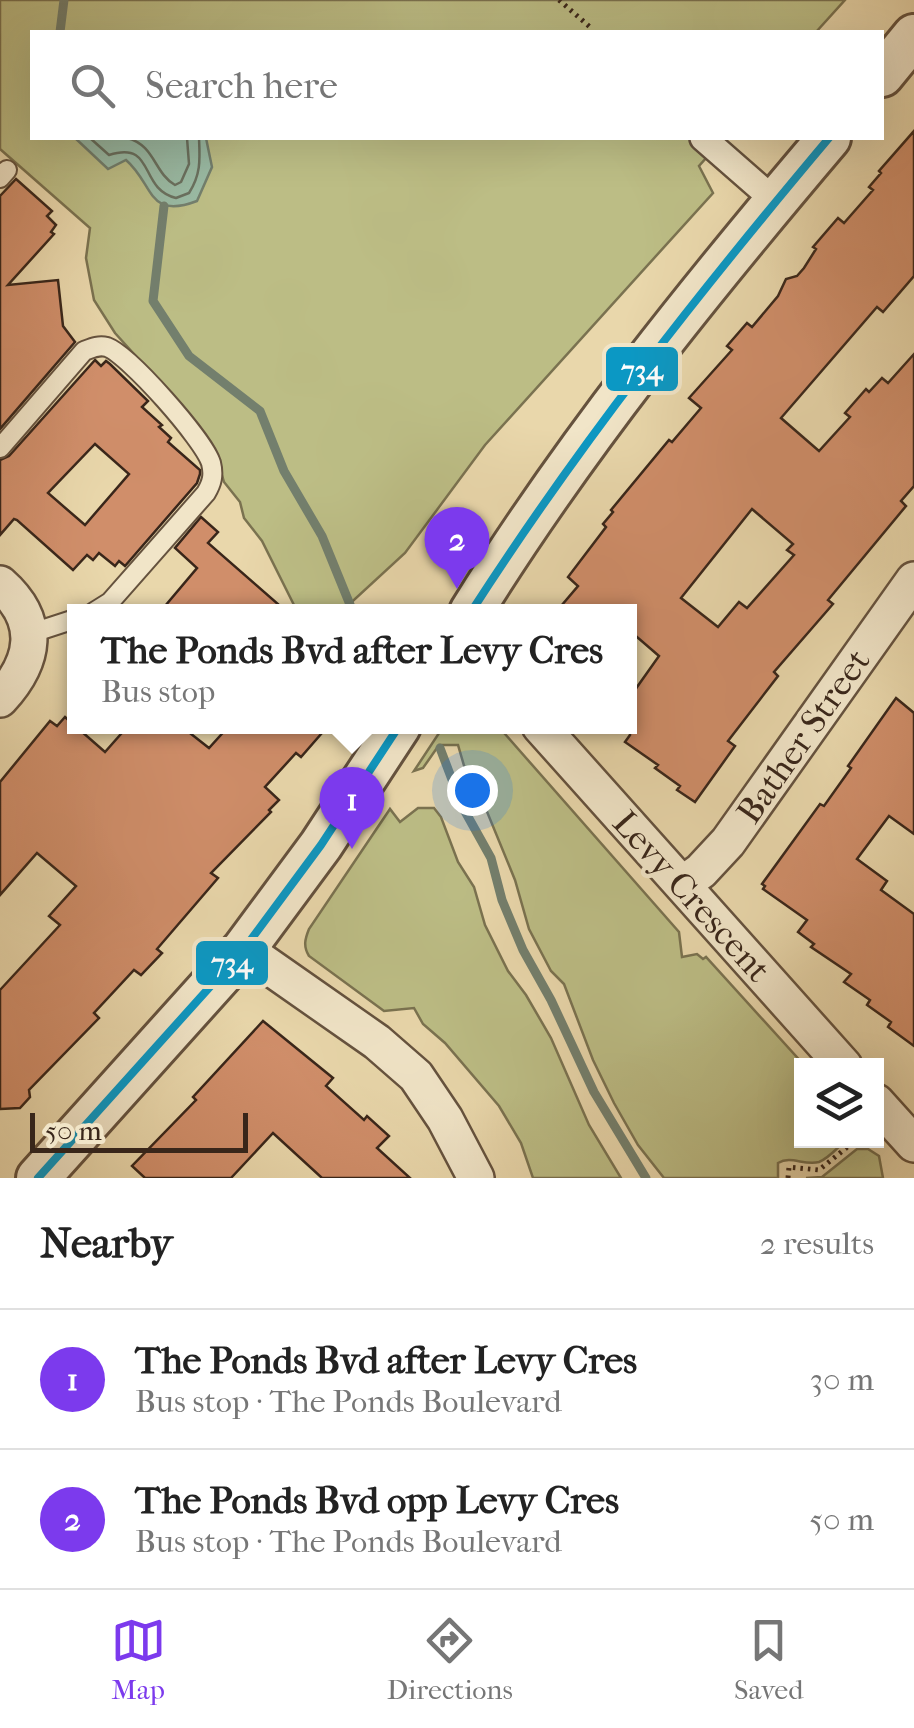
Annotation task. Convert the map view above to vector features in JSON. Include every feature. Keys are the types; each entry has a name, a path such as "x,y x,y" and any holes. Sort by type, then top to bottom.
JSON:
{"street":[{"path":"884,73 914,36"},
{"path":"705,140 776,201"},
{"path":"477,604 539,506 660,344 827,140"},
{"name":"Bather Street","path":"683,884 702,871 728,842 914,580"},
{"path":"0,584 18,603 29,634 23,670 0,700"},
{"path":"38,1178 244,949 321,845 395,734"},
{"name":"Levy Crescent","path":"547,734 837,1058"},
{"path":"244,949 377,1042 416,1076 439,1108 476,1178"},
{"path":"884,1111 914,1144"}],"lane":[{"path":"0,448 84,351 96,346 121,356 185,423 210,459 212,483 206,493 107,604"},
{"path":"29,634 67,620"}],"path":[{"path":"559,0 590,30"},
{"path":"788,1178 789,1167 819,1170 846,1148"}],"green space":[{"path":"0,0 845,0 818,30 30,30 30,140 722,140 699,166 713,193 485,445 405,553 350,604 294,604 262,541 244,518 240,502 224,482 214,448 115,333 94,300 86,258 90,228 0,149"},
{"path":"438,734 505,734 679,932 682,957 706,957 798,1058 794,1058 794,1148 838,1148 819,1162 778,1163 778,1178 664,1178 638,1145 614,1103 564,984 551,971 529,929 515,880 458,745 439,745 423,768 414,771"},
{"path":"418,808 434,808 441,817 458,862 474,887 485,925 508,971 551,1038 589,1125 621,1178 533,1178 521,1143 499,1106 445,1043 423,1024 414,1008 384,1011 309,956 305,942 309,929 390,809 400,822"},
{"path":"857,1149 868,1149 879,1156 883,1178 806,1178 822,1177"}],"water":[{"path":"77,140 206,140 212,167 197,201 181,206 160,203 126,160 108,169"}],"building":[{"path":"914,131 914,276 883,312 877,307 781,418 819,451 850,417 845,413 866,389 869,392 882,378 888,383 914,354 914,486 901,501 906,506 828,600 833,604 774,672 778,676 728,741 735,746 695,802 677,790 680,786 655,768 658,765 625,742 630,734 637,734 637,687 659,656 637,637 637,604 563,604 578,586 568,577 606,527 603,524 611,510 701,408 689,398 732,350 727,346 747,323 752,327 778,296 786,279 797,276 804,268 816,249 813,247 838,218 844,223 873,190 869,187","holes":["752,509 793,544 787,550 794,555 747,608 739,602 718,627 681,598"]},
{"path":"16,179 52,211 47,216 56,225 51,232 54,234 8,285 58,280 63,326 75,342 0,429 0,196"},
{"path":"95,360 101,366 106,361 148,401 142,407 162,425 159,427 171,438 168,442 200,474 197,483 125,566 119,561 115,566 99,553 93,560 87,555 73,570 17,520 0,535 0,460 9,456","holes":["95,444 129,474 85,525 48,493"]},
{"path":"201,517 218,532 208,543 278,604 167,604 197,568 175,548"},
{"path":"896,698 914,713 914,834 889,816 857,859 887,881 881,890 914,914 914,1046 888,1027 891,1022 867,1005 870,1000 844,982 851,974 811,947 814,944 798,932 807,920 763,889 762,884 820,804 824,806"},
{"path":"65,717 67,734 84,734 105,752 121,734 191,734 209,748 222,734 321,734 301,757 296,753 265,787 279,800 211,873 218,878 157,949 162,953 141,975 134,970 94,1013 99,1018 29,1090 30,1097 20,1108 0,1109 0,990 60,925 49,916 76,886 37,853 0,895 0,782 50,721 57,726"},
{"path":"263,1021 333,1078 326,1086 364,1120 367,1116 389,1136 377,1148 410,1178 322,1178 273,1133 231,1178 145,1178 132,1166 196,1100 193,1097"}],"waterway":[{"path":"60,30 64,0"},
{"path":"164,206 153,301 189,356 260,411 284,471 322,536 350,604"},
{"path":"440,748 462,806 491,858 502,900 523,950 594,1092 646,1178"}],"transit line":[{"name":"734","path":"476,604 554,488 642,369 827,140"},
{"name":"734","path":"38,1178 244,949 321,845 394,734"}],"place":[{"name":"The Ponds Bvd opp Levy Cres","path":"457,589"},
{"name":"The Ponds Bvd after Levy Cres","path":"352,849"}]}
